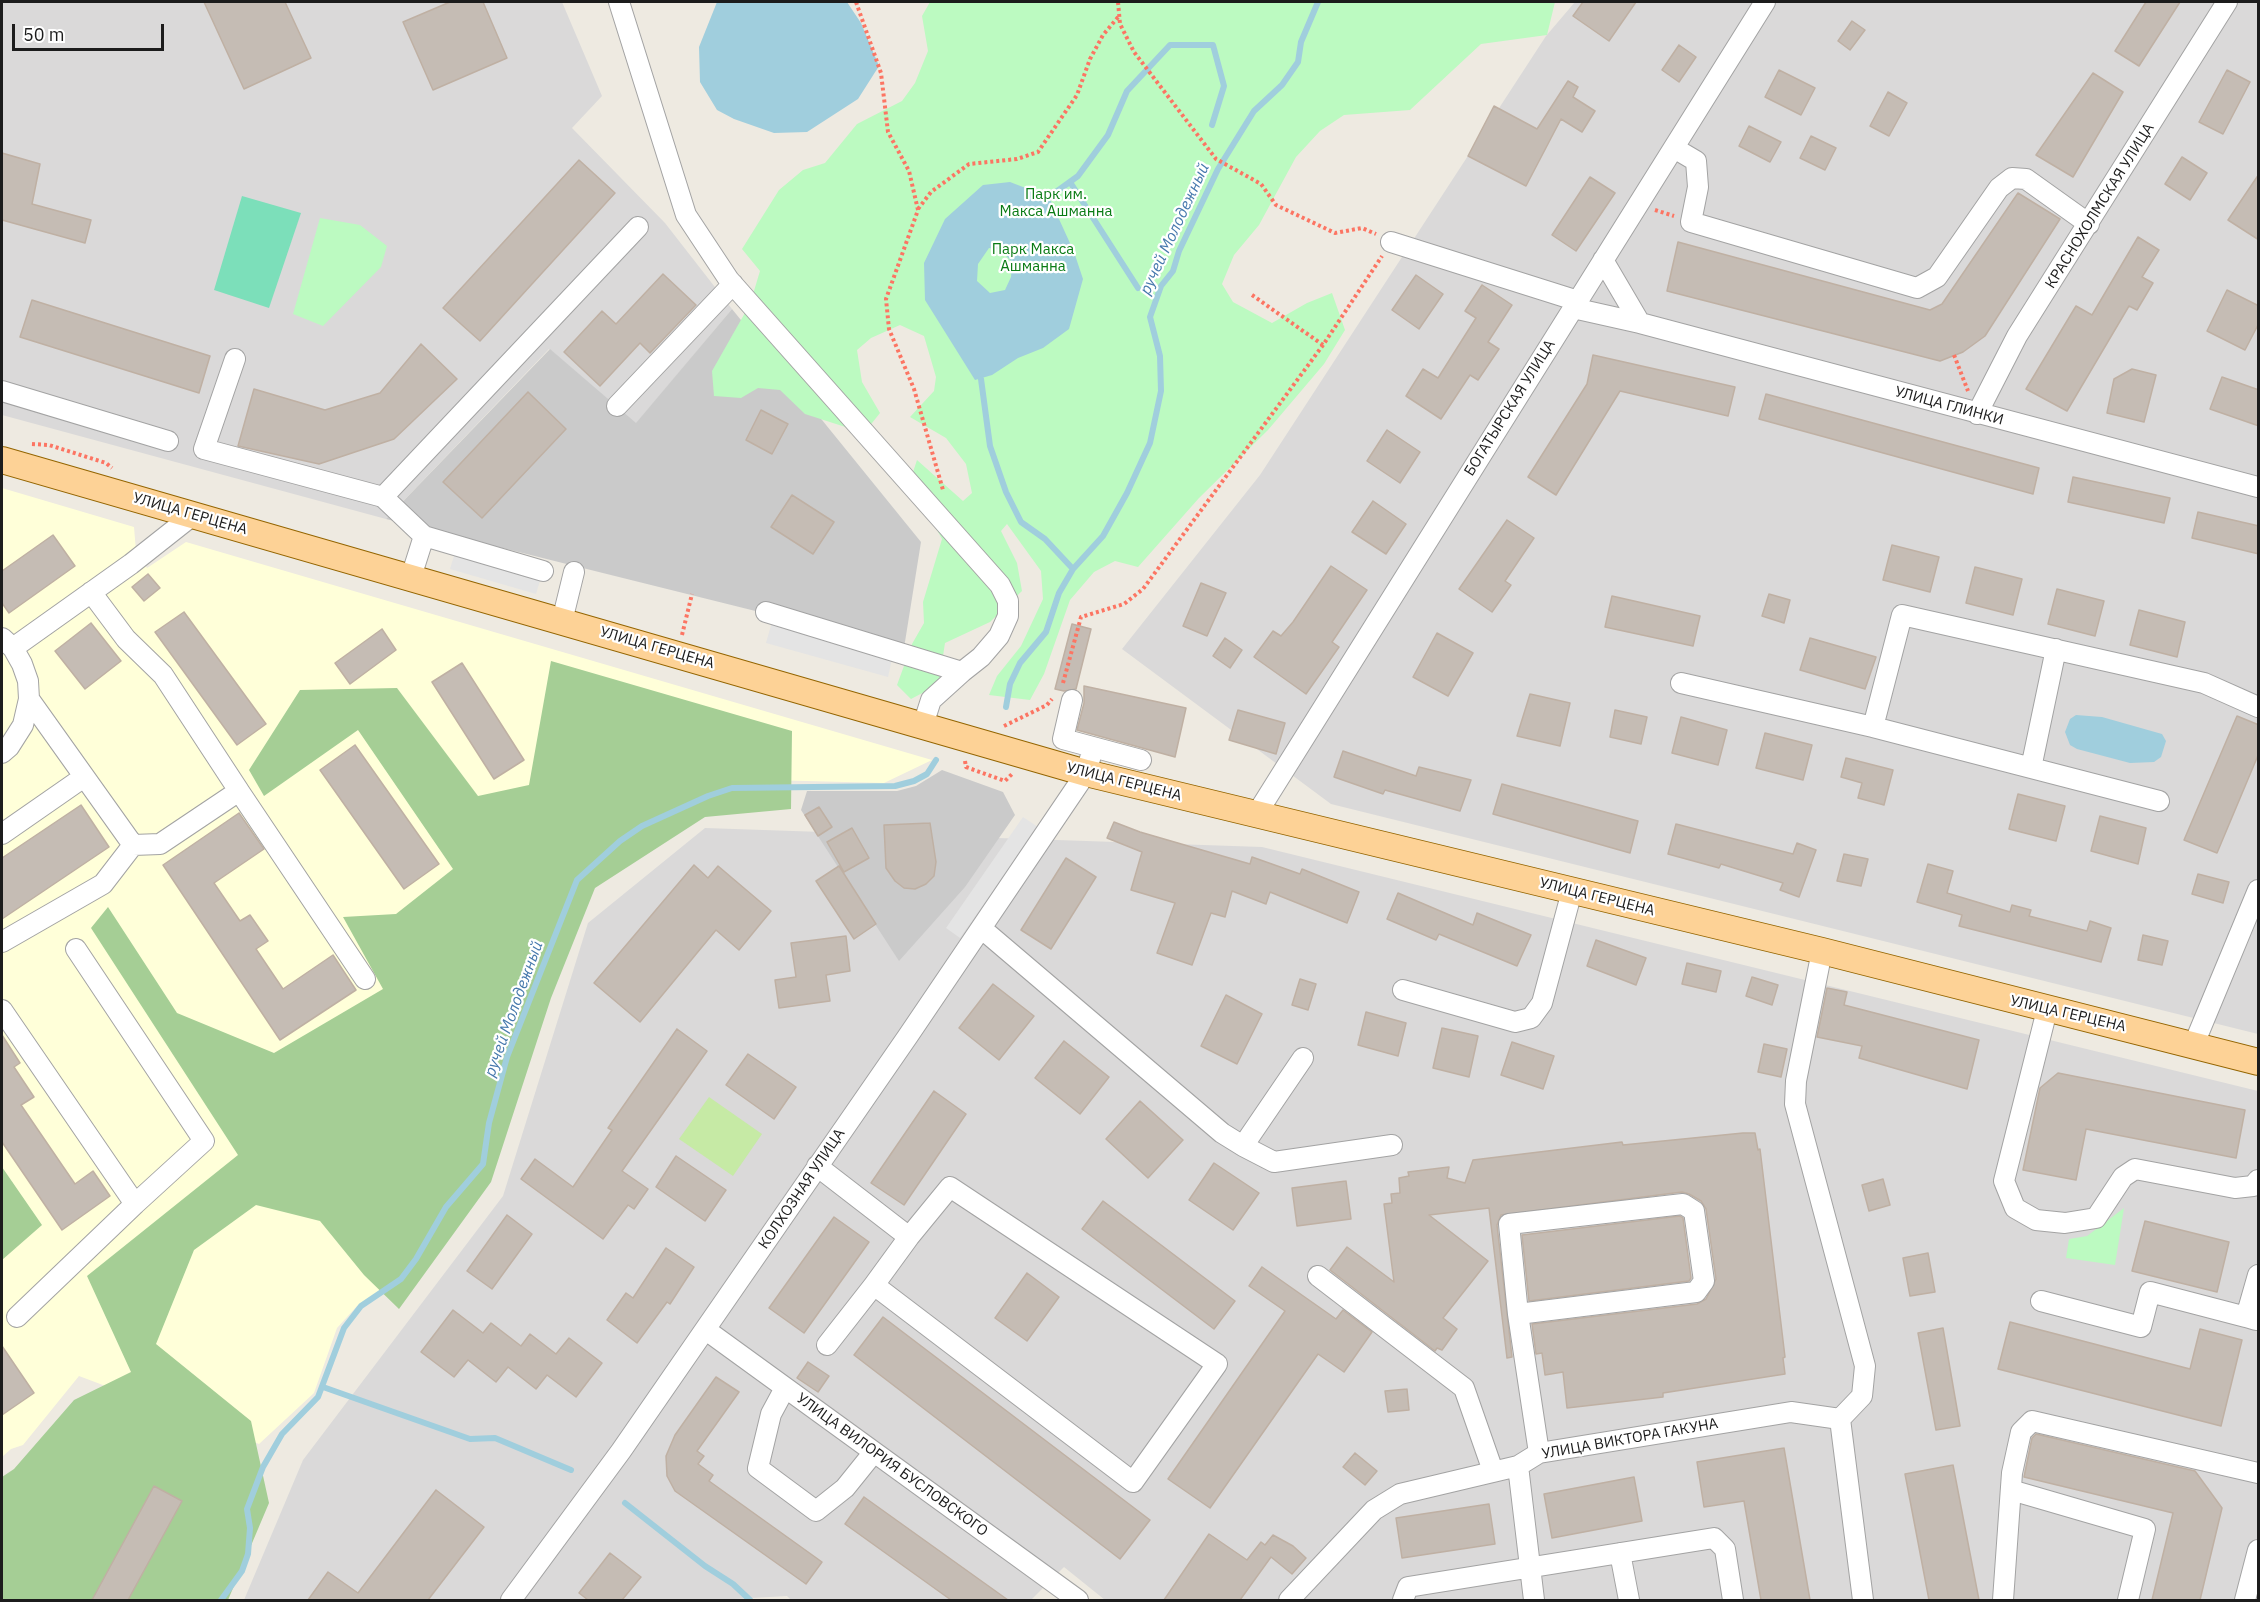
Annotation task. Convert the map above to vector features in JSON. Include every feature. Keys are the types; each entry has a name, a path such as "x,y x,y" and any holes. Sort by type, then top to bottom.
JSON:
{"main road":[{"name":"УЛИЦА ГЕРЦЕНА","path":"2,460 1086,773 1822,951 2259,1062"}],"street":[{"path":"619,2 686,215 733,284 1000,585 1008,601 1008,616 999,636 981,657 931,700 923,725"},
{"name":"БОГАТЫРСКАЯ УЛИЦА","path":"1256,815 1765,2"},
{"name":"КРАСНОХОЛМСКАЯ УЛИЦА","path":"1977,414 2017,336 2090,224 2227,2"},
{"path":"1674,148 1696,160 1698,187 1692,222 1917,288 1937,277 1999,188 2012,178 2026,179 2090,224"},
{"path":"383,497 638,227"},
{"name":"УЛИЦА ГЛИНКИ","path":"1392,242 1576,304 1640,323 2259,487"},
{"path":"1603,260 1640,323"},
{"path":"617,406 733,284"},
{"path":"235,359 204,449 383,497 424,536 543,571"},
{"path":"2,391 168,441"},
{"path":"2,753 9,747 23,725 29,699 28,681 22,664 7,643 91,592 193,515"},
{"path":"411,577 424,536"},
{"path":"562,621 574,572"},
{"path":"91,592 126,639 163,675 365,979"},
{"path":"766,612 963,672"},
{"path":"1873,727 1902,615 2204,684 2259,706"},
{"path":"2031,768 2056,650"},
{"path":"1681,683 1873,727 2159,801"},
{"path":"29,699 133,845"},
{"path":"1072,700 1063,739 1141,760"},
{"name":"КОЛХОЗНАЯ УЛИЦА","path":"511,1600 621,1451 981,928 1086,773 1093,748"},
{"path":"2,834 84,777"},
{"path":"133,845 160,844 239,790"},
{"path":"2,942 103,884 133,845"},
{"path":"2194,1044 2259,890"},
{"path":"1403,990 1515,1022 1531,1018 1542,1003 1572,891"},
{"path":"981,928 1222,1134 1243,1146 1274,1162 1392,1145"},
{"path":"17,1317 204,1141 76,949"},
{"path":"1822,951 1796,1081 1795,1104 1865,1366 1862,1396 1840,1419 1863,1600"},
{"path":"2,1010 135,1204"},
{"path":"2047,1010 2004,1181 2015,1208 2036,1220 2065,1223 2096,1218 2123,1177 2135,1169 2235,1188 2253,1186 2259,1180"},
{"path":"1243,1146 1303,1058"},
{"path":"817,1166 909,1237"},
{"path":"827,1345 950,1186 1217,1364 1133,1482 874,1285"},
{"path":"1518,1314 1696,1292 1704,1281 1694,1211 1683,1204 1509,1224 1518,1314 1539,1454"},
{"path":"2041,1301 2141,1327 2150,1292 2252,1319 2259,1275"},
{"path":"1318,1276 1464,1388 1494,1472"},
{"name":"УЛИЦА ВИЛОРИЯ БУСЛОВСКОГО","path":"705,1330 1078,1600"},
{"path":"785,1388 771,1414 758,1468 816,1511 845,1488 874,1452"},
{"name":"УЛИЦА ВИКТОРА ГАКУНА","path":"1289,1600 1374,1510 1400,1494 1518,1466 1539,1454 1791,1412 1840,1419"},
{"path":"2003,1600 2011,1490 2021,1432 2032,1421 2259,1473"},
{"path":"1518,1466 1534,1600"},
{"path":"2011,1490 2145,1529 2128,1600"},
{"path":"1403,1600 1408,1587 1714,1538 1725,1549 1733,1600"},
{"path":"2245,1600 2259,1550"},
{"path":"1620,1553 1629,1600"}],"path":[{"path":"858,2 881,73 888,132 909,171 918,210"},
{"path":"1004,726 1047,705 1063,684 1081,617 1124,604 1143,589 1323,345 1392,242 1362,228 1335,233 1276,205 1261,184 1216,159 1134,52 1120,24 1118,2"},
{"path":"946,500 914,389 889,329 886,299 918,210 931,192 969,164 1017,159 1038,152 1077,94 1095,51 1119,16"},
{"path":"1638,205 1692,222"},
{"path":"1252,295 1323,345"},
{"path":"1954,355 1959,368"},
{"path":"49,444 106,463"},
{"path":"681,641 692,594"}],"shaded area":[{"path":"2,2 562,2 602,96 572,128 665,223 732,309 636,424 549,349 386,519 2,415"},
{"path":"1575,2 2258,2 2258,1034 1331,804 1122,649 1260,475 1546,36"},
{"path":"732,309 921,542 904,648 386,519 550,349 636,423"},
{"path":"2,488 134,527 136,551 147,568 186,542 932,760 884,783 728,779 624,821 391,1283 357,1306 337,1328 314,1393 259,1444 79,1376 23,1445 11,1449 2,1457"},
{"path":"457,546 543,571 536,594 450,569"},
{"path":"774,615 894,650 888,677 766,643"},
{"path":"942,770 1003,792 1015,815 965,887 899,961 801,810 807,791 897,791 916,786"},
{"path":"1023,817 1038,827 960,938 946,928"},
{"path":"705,828 1262,847 2258,1091 2258,1600 1105,1600 1064,1567 1031,1600 791,1600 787,1596 717,1600 244,1600 303,1460 503,1196 588,923"}],"green space":[{"name":"Парк им. Макса Ашманна","path":"930,2 1555,2 1547,35 1481,44 1410,110 1344,115 1320,131 1296,157 1259,225 1234,255 1222,284 1233,302 1272,323 1307,303 1332,293 1345,330 1324,364 1268,430 1199,498 1138,567 1115,561 1094,572 1070,600 1044,674 1030,700 989,695 997,676 1021,646 1043,599 1041,571 1007,524 1001,531 1017,563 1022,591 990,622 945,643 939,682 930,689 911,699 897,685 912,644 924,623 923,602 942,539 910,481 917,460 963,501 972,493 966,464 946,438 910,417 934,391 936,377 924,336 900,325 871,338 857,350 862,382 880,413 864,433 805,414 780,390 758,388 741,398 714,396 712,371 750,304 760,271 742,249 779,190 803,170 825,163 857,124 902,101 915,83 928,51 922,16"},
{"path":"242,196 301,213 269,308 214,290"},
{"path":"320,218 360,225 387,246 381,267 323,326 293,314"},
{"path":"551,661 792,731 791,809 705,817 595,888 551,998 491,1182 399,1309 364,1275 320,1221 256,1205 194,1250 156,1344 251,1421 269,1503 228,1600 2,1600 2,1477 14,1469 74,1400 131,1372 87,1276 238,1155 91,928 108,907 177,1013 274,1053 383,989 343,917 396,914 453,869 358,730 264,796 249,770 300,690 397,688 478,796 529,785"},
{"path":"709,1097 762,1134 733,1176 679,1139"},
{"path":"2,1167 42,1225 2,1260"},
{"path":"2124,1208 2115,1265 2066,1258 2069,1239 2087,1236"}],"water":[{"path":"717,2 847,2 861,23 879,66 858,99 807,132 774,133 734,119 717,110 700,82 699,47"},
{"path":"1010,182 1049,197 1074,252 1083,279 1069,329 1043,348 1018,358 992,375 975,380 925,300 924,263 945,219 983,185","holes":["989,248 1001,250 1012,262 1011,277 1005,290 990,293 977,281 978,264"]},
{"path":"2076,715 2102,717 2162,734 2166,741 2161,757 2154,762 2130,763 2077,749 2070,745 2065,732 2070,719"}],"building":[{"path":"204,2 285,2 311,58 244,89"},
{"path":"450,2 483,2 507,58 433,90 403,22"},
{"path":"1583,2 1636,2 1609,41 1573,16"},
{"path":"2146,2 2180,2 2139,66 2115,51"},
{"path":"1852,21 1865,30 1850,50 1838,41"},
{"path":"1679,45 1696,57 1679,82 1662,70"},
{"path":"1779,70 1815,88 1801,115 1765,97"},
{"path":"2227,70 2250,82 2223,134 2199,122"},
{"path":"2093,73 2123,92 2073,177 2036,155"},
{"path":"1568,81 1578,87 1573,97 1595,111 1582,132 1561,119 1526,186 1468,156 1494,106 1537,129"},
{"path":"1888,92 1907,103 1889,136 1870,126"},
{"path":"1749,126 1781,142 1770,162 1739,146"},
{"path":"1811,136 1836,148 1825,170 1800,158"},
{"path":"2,153 40,164 32,204 91,220 85,243 2,220"},
{"path":"2182,157 2207,173 2190,200 2165,184"},
{"path":"579,160 615,193 480,341 443,308"},
{"path":"2259,174 2259,240 2228,220"},
{"path":"1590,177 1615,193 1576,251 1552,235"},
{"path":"2018,193 2060,219 1985,336 1963,352 1940,361 1667,291 1678,242 1930,310 1942,304"},
{"path":"2138,237 2159,250 2142,277 2153,283 2137,310 2129,306 2067,411 2026,389 2076,306 2092,315"},
{"path":"663,274 696,305 650,353 640,343 600,386 564,352 602,311 616,324"},
{"path":"1416,275 1443,294 1419,329 1392,310"},
{"path":"1482,285 1512,305 1488,342 1499,349 1478,380 1470,375 1441,419 1406,396 1423,369 1438,378 1476,318 1465,311"},
{"path":"2227,290 2259,306 2259,323 2245,350 2207,331"},
{"path":"32,300 210,356 199,393 20,337"},
{"path":"421,344 457,379 394,439 319,464 238,446 254,389 325,410 380,393"},
{"path":"1593,355 1735,387 1728,416 1620,391 1556,495 1528,477 1587,384"},
{"path":"2132,369 2156,375 2144,422 2107,413 2114,379"},
{"path":"2222,377 2259,390 2259,426 2210,409"},
{"path":"528,392 566,429 482,518 443,482"},
{"path":"1766,394 2039,468 2033,494 1759,419"},
{"path":"761,410 788,424 772,454 746,440"},
{"path":"1387,430 1420,452 1400,483 1367,461"},
{"path":"2073,477 2170,498 2164,523 2068,502"},
{"path":"792,495 834,522 813,554 771,527"},
{"path":"1373,501 1406,524 1386,554 1352,532"},
{"path":"2198,512 2259,526 2259,554 2192,538"},
{"path":"1507,520 1534,538 1505,581 1511,585 1492,612 1459,589"},
{"path":"53,535 75,566 9,613 2,603 2,571"},
{"path":"1892,545 1939,557 1930,592 1883,580"},
{"path":"1331,566 1367,590 1332,642 1339,647 1306,694 1254,657 1273,631 1281,636 1293,622"},
{"path":"1975,567 2022,579 2013,615 1966,603"},
{"path":"148,574 160,588 144,601 132,587"},
{"path":"1201,583 1226,593 1207,636 1183,626"},
{"path":"2057,589 2104,601 2095,636 2048,624"},
{"path":"1769,594 1790,600 1784,623 1762,616"},
{"path":"1612,596 1700,616 1693,646 1605,627"},
{"path":"2139,610 2185,622 2177,657 2130,645"},
{"path":"184,612 266,724 237,745 155,632"},
{"path":"91,623 121,661 85,689 55,651"},
{"path":"1072,624 1091,629 1076,689 1064,691 1055,689"},
{"path":"382,629 396,650 350,684 335,663"},
{"path":"1437,633 1473,653 1448,696 1413,677"},
{"path":"1225,638 1242,650 1230,668 1213,656"},
{"path":"1810,638 1876,657 1865,689 1800,670"},
{"path":"462,663 524,760 494,779 432,682"},
{"path":"1084,686 1186,708 1175,757 1077,730 1084,703"},
{"path":"1530,694 1570,703 1560,746 1517,736"},
{"path":"1238,710 1285,723 1276,754 1229,740"},
{"path":"1615,710 1647,717 1641,744 1610,737"},
{"path":"2237,716 2259,725 2259,753 2217,853 2184,840"},
{"path":"1681,717 1727,730 1718,765 1672,753"},
{"path":"1765,733 1812,745 1803,780 1756,768"},
{"path":"355,745 439,864 404,889 320,770"},
{"path":"1343,751 1416,776 1419,767 1471,780 1460,811 1385,790 1383,794 1334,777"},
{"path":"1846,758 1893,770 1884,805 1858,798 1862,783 1841,777"},
{"path":"1502,784 1638,821 1630,853 1493,814"},
{"path":"2018,794 2065,806 2056,841 2009,829"},
{"path":"81,805 109,847 2,919 2,858"},
{"path":"819,807 832,827 818,836 805,815"},
{"path":"239,813 264,849 214,883 240,921 250,915 268,941 256,949 283,989 333,955 356,990 280,1040 163,865"},
{"path":"2100,816 2146,828 2138,864 2091,851"},
{"path":"1114,822 1140,832 1250,864 1252,857 1300,874 1302,869 1359,892 1347,923 1270,892 1266,904 1232,891 1225,917 1211,913 1192,965 1157,953 1175,903 1131,890 1142,852 1107,838"},
{"path":"930,823 936,862 934,876 926,884 915,889 904,888 895,881 886,868 884,825"},
{"path":"1676,824 1793,854 1797,843 1816,850 1799,897 1780,890 1783,883 1721,864 1719,868 1668,854"},
{"path":"852,828 869,858 844,872 827,842"},
{"path":"1844,854 1868,859 1861,886 1837,881"},
{"path":"1066,858 1096,877 1051,949 1021,930"},
{"path":"1928,864 1953,871 1947,893 2010,912 2012,905 2031,910 2029,916 2087,931 2090,921 2111,928 2101,962 1959,926 1962,915 1917,902"},
{"path":"694,865 708,878 718,866 771,911 739,950 716,930 640,1022 594,983"},
{"path":"839,866 876,924 854,939 816,881"},
{"path":"2198,874 2229,882 2223,903 2192,894"},
{"path":"1398,893 1473,925 1477,913 1531,935 1517,966 1439,934 1436,940 1387,919"},
{"path":"2143,935 2168,941 2162,965 2138,960"},
{"path":"846,936 850,971 826,975 830,1001 779,1008 775,980 796,977 791,943"},
{"path":"1596,940 1646,958 1636,985 1587,966"},
{"path":"1687,963 1721,971 1716,992 1682,984"},
{"path":"1752,977 1778,985 1772,1005 1746,996"},
{"path":"1300,979 1316,984 1308,1010 1292,1005"},
{"path":"993,984 1034,1016 999,1060 959,1028"},
{"path":"1827,988 1847,992 1844,1005 1979,1040 1967,1089 1859,1058 1862,1046 1817,1037"},
{"path":"1226,995 1262,1014 1237,1064 1201,1046"},
{"path":"1366,1012 1406,1023 1398,1056 1358,1045"},
{"path":"1442,1028 1478,1036 1469,1077 1433,1068"},
{"path":"677,1029 707,1051 622,1171 648,1189 634,1209 628,1205 603,1239 521,1179 535,1159 573,1187 612,1130 608,1128"},
{"path":"2,1035 20,1063 14,1067 34,1097 21,1105 75,1184 93,1171 110,1196 62,1230 2,1142"},
{"path":"1064,1041 1109,1077 1080,1114 1035,1078"},
{"path":"1512,1042 1554,1056 1543,1089 1501,1075"},
{"path":"1764,1044 1787,1049 1781,1077 1758,1072"},
{"path":"748,1054 796,1087 774,1119 726,1085"},
{"path":"2058,1073 2245,1110 2236,1158 2086,1129 2076,1180 2023,1170 2040,1088"},
{"path":"934,1091 966,1114 904,1205 871,1183"},
{"path":"1140,1101 1183,1140 1148,1178 1106,1139"},
{"path":"1755,1133 1758,1150 1760,1149 1785,1357 1783,1358 1785,1374 1663,1393 1663,1397 1567,1408 1563,1372 1545,1375 1542,1353 1536,1354 1532,1324 1697,1304 1706,1299 1716,1279 1706,1209 1701,1201 1682,1192 1501,1215 1497,1225 1512,1357 1507,1358 1489,1208 1429,1215 1488,1261 1443,1318 1457,1329 1442,1350 1437,1348 1435,1351 1330,1270 1347,1247 1394,1282 1384,1204 1392,1203 1391,1194 1400,1193 1399,1178 1409,1176 1408,1172 1449,1167 1447,1178 1465,1183 1473,1160 1622,1142 1623,1145"},
{"path":"676,1156 726,1190 705,1221 656,1187"},
{"path":"1214,1163 1259,1193 1233,1230 1189,1200"},
{"path":"1883,1179 1890,1205 1869,1211 1862,1185"},
{"path":"1346,1181 1351,1219 1297,1226 1292,1188"},
{"path":"1103,1201 1235,1301 1214,1329 1082,1229"},
{"path":"507,1215 532,1234 492,1289 467,1271"},
{"path":"1680,1216 1683,1218 1691,1278 1689,1281 1529,1301 1522,1235"},
{"path":"834,1217 869,1242 804,1333 769,1308"},
{"path":"2145,1221 2229,1242 2217,1292 2132,1271"},
{"path":"666,1248 694,1267 670,1304 667,1302 637,1343 607,1320 626,1293 633,1298"},
{"path":"1928,1253 1935,1292 1910,1296 1903,1258"},
{"path":"1262,1267 1336,1319 1343,1310 1372,1332 1344,1372 1318,1354 1210,1508 1168,1479 1285,1311 1249,1286"},
{"path":"1027,1273 1059,1297 1027,1341 995,1318"},
{"path":"453,1310 483,1333 491,1323 521,1346 530,1334 556,1354 569,1338 602,1363 576,1397 547,1375 536,1389 508,1367 496,1382 468,1360 454,1377 421,1352"},
{"path":"883,1317 1150,1520 1120,1559 854,1355"},
{"path":"2010,1322 2190,1369 2200,1329 2242,1340 2221,1426 1998,1369"},
{"path":"1943,1328 1960,1426 1936,1430 1918,1333"},
{"path":"2,1346 34,1393 2,1415"},
{"path":"808,1362 829,1376 818,1392 797,1378"},
{"path":"716,1377 739,1392 697,1451 704,1456 698,1464 713,1475 709,1481 822,1562 806,1584 675,1491 667,1476 666,1456 675,1435"},
{"path":"1407,1389 1409,1410 1388,1412 1385,1391"},
{"path":"2036,1434 2195,1471 2222,1508 2200,1600 2152,1600 2173,1513 2024,1477 2032,1438"},
{"path":"1784,1448 1810,1600 1761,1600 1744,1501 1704,1507 1697,1462"},
{"path":"1355,1453 1377,1471 1365,1485 1343,1467"},
{"path":"1953,1465 1979,1600 1929,1600 1905,1474"},
{"path":"1634,1477 1642,1521 1552,1538 1544,1494"},
{"path":"154,1486 182,1501 128,1600 92,1600"},
{"path":"436,1490 484,1527 428,1600 308,1600 328,1572 358,1593"},
{"path":"864,1497 1008,1600 951,1600 845,1524"},
{"path":"1489,1504 1495,1544 1402,1558 1396,1518"},
{"path":"1209,1534 1247,1560 1261,1542 1265,1545 1273,1535 1293,1546 1306,1558 1292,1574 1271,1557 1240,1600 1164,1600"},
{"path":"610,1553 641,1577 622,1600 588,1600 579,1593"}],"waterway":[{"name":"ручей Молодежный","path":"1006,707 1010,684 1020,663 1046,632 1059,593 1073,569 1103,536 1127,493 1150,443 1161,391 1160,356 1150,317 1161,286 1173,271 1179,251 1218,169 1254,111 1282,85 1298,62 1301,42 1318,2"},
{"path":"1049,197 1078,176 1108,135 1127,91 1170,45 1213,45 1224,86 1212,125"},
{"path":"1070,182 1138,288"},
{"path":"981,379 990,446 1006,492 1021,522 1045,539 1073,569"},
{"name":"ручей Молодежный","path":"221,1600 242,1571 248,1554 250,1528 247,1509 263,1467 282,1434 318,1397 344,1328 361,1306 401,1279 416,1259 446,1207 483,1164 489,1123 507,1057 577,880 620,841 642,826 708,796 732,788 895,786 914,781 927,774 936,760"},
{"path":"323,1387 470,1439 495,1438 571,1470"},
{"path":"625,1503 705,1566 733,1584 750,1600"}],"park label":[{"name":"Парк Макса Ашманна","path":"1033,258"}]}
